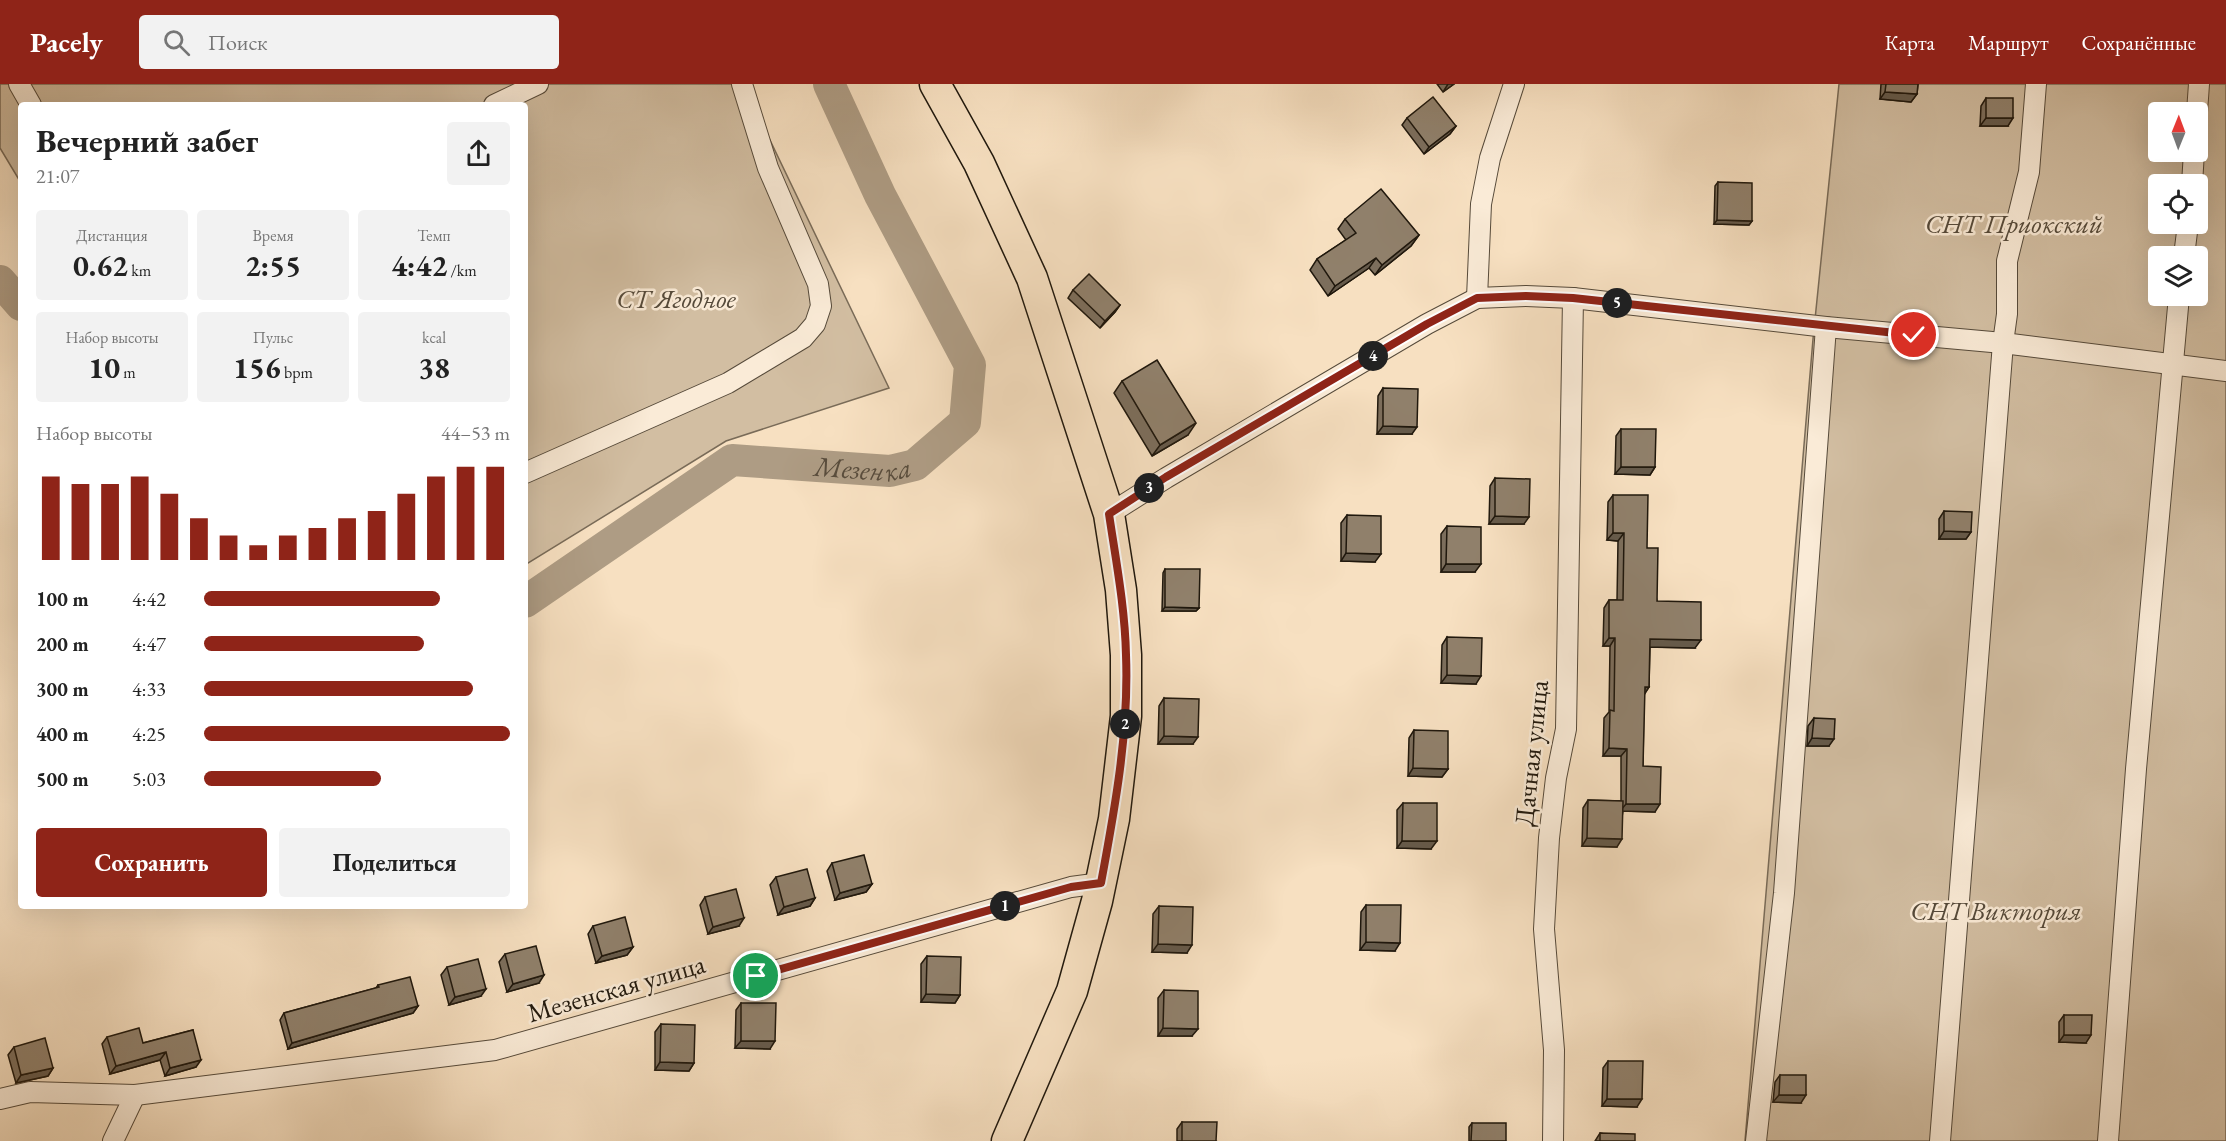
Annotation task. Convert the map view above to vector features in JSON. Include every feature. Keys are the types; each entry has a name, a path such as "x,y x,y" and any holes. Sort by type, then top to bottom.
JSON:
{"main road":[{"path":"935,84 979,163 1032,278 1109,514 1120,590 1126,655 1126,716 1114,819 1101,883 1072,991 1007,1141"}],"street":[{"path":"18,84 29,102"},
{"path":"500,102 538,84"},
{"path":"528,471 728,383 803,338 815,324 820,306 818,284 768,168 742,84"},
{"path":"1477,298 1481,204 1490,158 1514,84"},
{"path":"1940,1141 2007,314 2007,261 2029,172 2036,84"},
{"path":"2198,102 2199,84"},
{"path":"1109,514 1166,477 1417,330 1477,298 1526,296 1573,298 1826,327 2003,344 2226,371"},
{"name":"Дачная улица","path":"1553,1141 1554,1050 1544,929 1549,838 1556,778 1566,729 1573,298"},
{"path":"2108,1141 2136,769 2178,306"},
{"path":"1756,1141 1784,893 1826,327"},
{"name":"Мезенская улица","path":"0,1099 30,1092 135,1095 495,1050 1071,887 1101,883"},
{"path":"113,1141 135,1095"}],"green space":[{"name":"СТ Ягодное","path":"0,84 743,84 889,388 726,441 528,563 528,102 18,102 18,178 0,148"},
{"name":"СНТ Виктория","path":"1839,84 2226,84 2226,1141 1745,1141 1813,339"}],"building":[{"path":"1886,84 1918,84 1917,94 1885,92"},
{"path":"1433,97 1456,126 1429,147 1407,118"},
{"path":"1986,98 2013,98 2013,118 1986,118"},
{"path":"1718,182 1752,183 1752,221 1717,220"},
{"path":"1381,189 1419,235 1382,265 1376,258 1335,286 1317,259 1356,233 1345,219"},
{"path":"1089,274 1120,305 1105,321 1073,290"},
{"path":"1157,360 1196,423 1160,445 1122,381"},
{"path":"1383,388 1418,389 1417,427 1383,426"},
{"path":"1621,429 1656,429 1655,467 1621,467"},
{"path":"1495,478 1530,479 1529,517 1495,516"},
{"path":"1613,495 1648,495 1647,548 1658,548 1657,601 1701,602 1701,640 1650,639 1649,687 1645,687 1643,766 1661,767 1660,804 1626,804 1627,749 1609,748 1610,710 1614,711 1615,638 1609,638 1609,600 1623,600 1624,533 1613,533"},
{"path":"1944,511 1972,512 1971,532 1944,531"},
{"path":"1347,515 1381,516 1381,554 1346,553"},
{"path":"1447,526 1481,527 1481,564 1446,564"},
{"path":"1165,569 1200,569 1199,608 1165,607"},
{"path":"1447,637 1482,638 1481,676 1447,675"},
{"path":"1164,698 1199,699 1198,737 1164,736"},
{"path":"1814,718 1835,719 1834,739 1812,738"},
{"path":"1414,730 1448,731 1448,769 1413,768"},
{"path":"1588,800 1623,801 1622,839 1587,838"},
{"path":"1403,803 1437,803 1437,841 1402,841"},
{"path":"864,855 872,884 840,893 832,863"},
{"path":"807,869 815,898 784,907 776,877"},
{"path":"736,889 744,918 713,927 705,897"},
{"path":"1366,905 1401,905 1400,943 1366,942"},
{"path":"1159,906 1193,907 1192,945 1158,944"},
{"path":"625,917 633,947 602,956 593,926"},
{"path":"536,946 544,975 513,984 505,954"},
{"path":"927,956 961,957 960,995 926,994"},
{"path":"478,959 486,989 455,997 447,967"},
{"path":"410,977 418,1006 292,1043 284,1013"},
{"path":"1164,990 1198,991 1198,1029 1163,1028"},
{"path":"741,1003 776,1003 775,1041 741,1041"},
{"path":"2064,1015 2092,1015 2091,1035 2064,1035"},
{"path":"661,1024 695,1025 694,1063 660,1062"},
{"path":"139,1028 143,1043 193,1030 201,1060 170,1068 166,1052 116,1066 107,1037"},
{"path":"45,1038 53,1068 21,1075 14,1047"},
{"path":"1608,1061 1643,1061 1642,1099 1607,1099"},
{"path":"1780,1075 1806,1075 1806,1095 1779,1095"},
{"path":"1182,1122 1217,1122 1216,1141 1182,1141"},
{"path":"1472,1123 1506,1123 1506,1141 1471,1141"},
{"path":"1600,1133 1635,1134 1635,1141 1600,1141"}],"waterway":[{"name":"Мезенка","path":"528,600 732,460 890,471 915,465 965,422 970,365 880,195 829,84"},
{"name":"Мезенка","path":"0,281 18,302"}],"route":[{"path":"756,976 1071,887 1101,883 1114,819 1126,716 1126,655 1120,590 1109,514 1166,477 1427,324 1477,298 1526,296 1573,298 1914,335"}],"park label":[{"name":"СНТ Приокский","path":"2014,223"}]}
